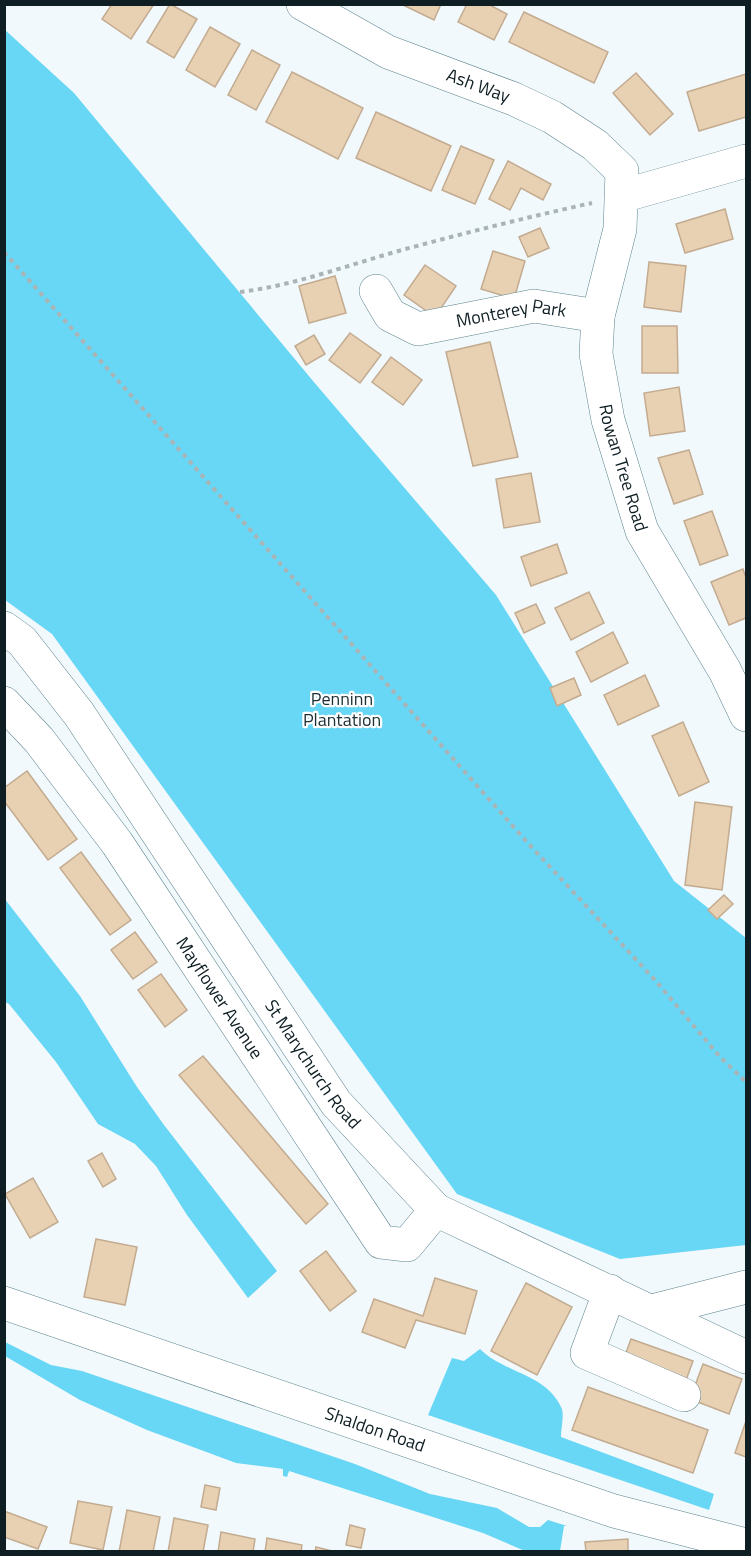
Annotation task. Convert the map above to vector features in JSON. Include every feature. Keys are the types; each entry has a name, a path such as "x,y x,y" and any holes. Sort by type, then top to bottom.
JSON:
{"street":[{"name":"Ash Way","path":"305,5 388,52 514,99 552,117 595,144 622,171 622,196"},
{"path":"622,196 747,161"},
{"name":"Rowan Tree Road","path":"622,196 620,229 598,316 596,354 608,420 642,531 725,671 747,715"},
{"name":"Monterey Park","path":"376,291 390,315 418,329 428,340 534,306 598,316"},
{"name":"St Marychurch Road","path":"4,628 22,641 79,714 336,1103 436,1210 747,1357"},
{"name":"Mayflower Avenue","path":"4,703 39,740 117,843 381,1242 407,1245 436,1210"},
{"path":"652,1311 747,1287"},
{"path":"610,1292 587,1346 587,1353 684,1395"},
{"name":"Shaldon Road","path":"4,1303 614,1511 747,1545"}],"path":[{"path":"240,292 361,263 513,220 622,196"},
{"path":"4,252 526,841 654,979 720,1057 747,1082"}],"green space":[{"name":"Penninn Plantation","path":"4,29 74,93 313,381 496,595 674,881 746,938 746,1245 620,1259 457,1194 52,634 5,600"},
{"path":"4,898 80,996 137,1087 164,1125 277,1271 248,1298 187,1215 156,1166 135,1144 98,1124 56,1062 5,1002"},
{"path":"5,1342 51,1365 82,1371 355,1464 430,1494 497,1508 529,1527 540,1527 548,1520 567,1526 564,1526 560,1551 525,1551 483,1533 289,1471 287,1477 283,1476 283,1469 236,1463 147,1430 80,1400 5,1356"},
{"path":"480,1349 500,1363 536,1381 555,1397 563,1412 561,1437 714,1494 709,1510 428,1415 452,1358 464,1361"}],"building":[{"path":"112,4 154,4 131,39 102,19"},
{"path":"170,4 197,19 174,58 147,42"},
{"path":"401,4 441,4 434,20"},
{"path":"467,4 488,4 507,14 494,40 458,22"},
{"path":"524,12 608,52 594,83 509,42"},
{"path":"210,27 240,44 215,87 186,70"},
{"path":"252,50 280,65 256,110 228,95"},
{"path":"292,72 363,108 338,159 266,122"},
{"path":"636,73 673,114 650,135 613,93"},
{"path":"746,74 746,117 699,131 687,92"},
{"path":"376,112 451,146 431,191 356,158"},
{"path":"461,146 494,160 475,204 442,190"},
{"path":"508,161 551,184 543,200 521,188 510,210 489,199"},
{"path":"725,209 733,239 685,253 676,224"},
{"path":"540,228 549,248 528,257 519,237"},
{"path":"493,251 525,261 514,299 481,289"},
{"path":"649,262 686,266 681,312 644,307"},
{"path":"425,265 456,286 435,317 404,295"},
{"path":"335,276 346,313 309,323 299,286"},
{"path":"642,326 677,326 678,373 642,373"},
{"path":"350,333 381,355 360,383 329,360"},
{"path":"314,335 325,354 306,365 295,346"},
{"path":"490,342 518,457 473,466 446,352"},
{"path":"391,357 422,380 403,405 372,382"},
{"path":"679,387 685,431 650,436 644,393"},
{"path":"689,450 703,494 674,504 658,458"},
{"path":"531,473 540,522 504,528 496,479"},
{"path":"712,511 728,555 700,565 684,521"},
{"path":"557,544 567,573 531,586 521,557"},
{"path":"743,569 746,578 746,618 729,625 711,582"},
{"path":"589,592 604,623 571,640 555,608"},
{"path":"536,604 545,623 524,633 515,613"},
{"path":"613,632 628,663 591,682 576,652"},
{"path":"645,675 659,706 618,725 604,695"},
{"path":"574,678 581,695 557,706 550,688"},
{"path":"683,722 709,782 679,796 652,736"},
{"path":"27,771 77,839 48,860 4,801 4,788"},
{"path":"695,802 732,807 722,890 685,885"},
{"path":"81,852 131,920 110,935 60,868"},
{"path":"724,895 733,904 717,919 708,910"},
{"path":"135,932 157,962 133,979 111,950"},
{"path":"161,974 187,1010 165,1027 138,990"},
{"path":"203,1056 328,1204 306,1224 179,1075"},
{"path":"102,1153 116,1179 103,1187 88,1161"},
{"path":"33,1178 58,1222 30,1238 5,1194"},
{"path":"96,1239 137,1247 125,1305 84,1297"},
{"path":"326,1251 356,1291 330,1311 300,1271"},
{"path":"435,1278 477,1291 465,1334 416,1320 405,1348 362,1332 374,1299 423,1316"},
{"path":"526,1283 572,1307 537,1375 491,1351"},
{"path":"631,1339 693,1361 685,1383 623,1361"},
{"path":"703,1364 742,1379 729,1414 690,1399"},
{"path":"588,1387 708,1430 693,1473 572,1430"},
{"path":"746,1421 746,1457 735,1453"},
{"path":"205,1485 220,1488 216,1510 201,1507"},
{"path":"78,1501 112,1507 103,1550 70,1543"},
{"path":"127,1510 160,1517 153,1552 119,1552"},
{"path":"4,1511 47,1527 38,1549 4,1537"},
{"path":"174,1518 208,1525 203,1552 168,1552"},
{"path":"350,1525 365,1529 361,1548 346,1545"},
{"path":"221,1532 255,1539 253,1552 218,1552"},
{"path":"267,1538 302,1545 301,1552 265,1552"},
{"path":"628,1539 628,1552 586,1552 585,1542"},
{"path":"316,1547 336,1552 315,1552"}]}
